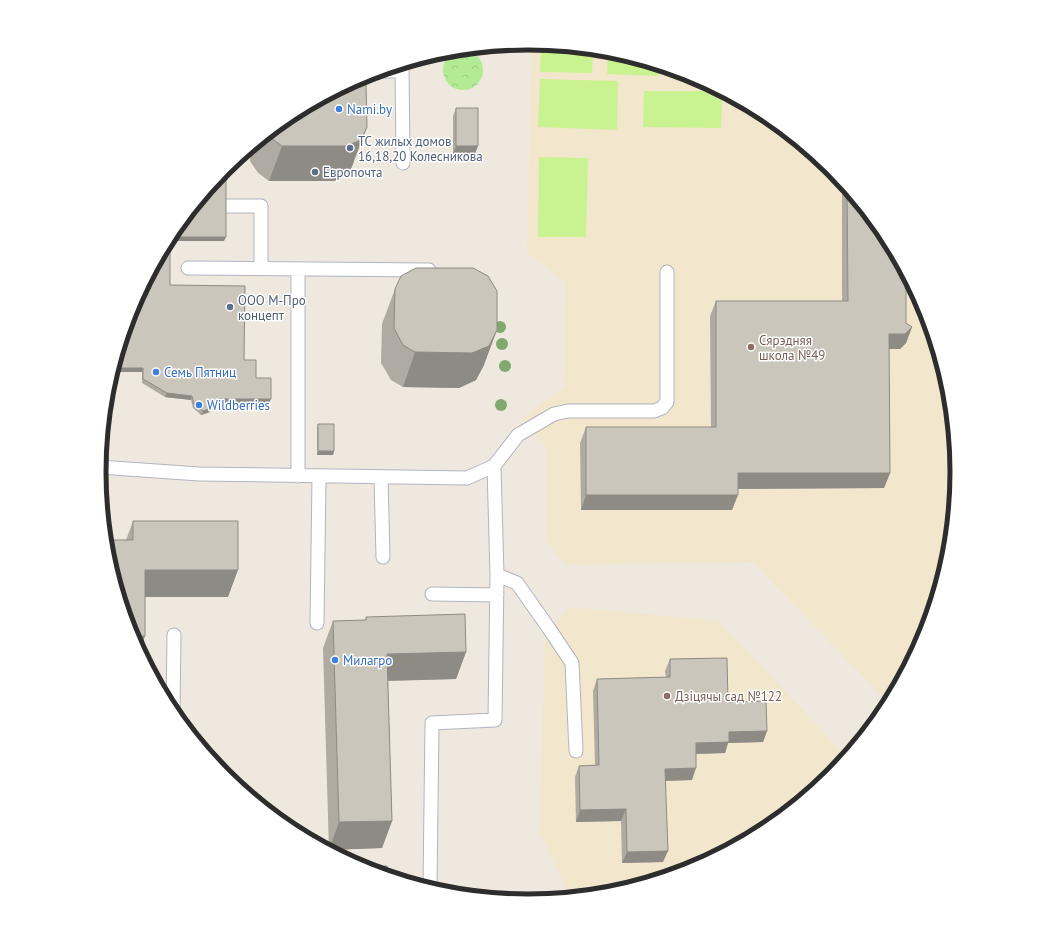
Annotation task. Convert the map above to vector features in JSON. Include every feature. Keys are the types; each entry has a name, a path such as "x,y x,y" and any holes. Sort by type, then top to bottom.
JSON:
{"lane":[{"path":"402,69 403,163"},
{"path":"224,206 261,206 261,269"},
{"path":"188,268 444,271"},
{"path":"298,269 298,476"},
{"path":"106,467 199,474 381,478 467,478 494,466 518,435 554,414 568,411 654,412 662,408 667,402 667,272"},
{"path":"430,882 432,723 496,720 497,575 494,466"},
{"path":"317,623 319,477"},
{"path":"381,478 383,557"},
{"path":"497,575 517,583 572,663 576,751"},
{"path":"432,594 497,595"},
{"path":"173,700 174,635"}],"shaded area":[{"name":"Сярэдняя школа №49","path":"532,50 583,54 637,64 664,72 715,94 762,121 785,137 826,174 863,215 879,238 906,285 928,336 942,390 949,444 949,500 942,554 936,581 928,608 918,633 906,659 884,698 752,562 566,565 547,542 547,448 523,419 565,386 566,282 527,253"},
{"name":"Дзіцячы сад №122","path":"569,607 719,621 843,752 806,789 785,807 762,823 715,850 664,872 637,880 610,886 568,892 540,833 545,635"}],"green space":[{"path":"541,50 593,55 592,73 540,72"},
{"path":"475,54 480,59 483,70 480,81 474,87 463,90 452,87 446,81 443,70 447,58"},
{"path":"608,58 659,70 658,76 607,74"},
{"path":"540,79 618,81 617,130 538,127"},
{"path":"644,91 708,91 722,98 721,128 643,127"},
{"path":"539,157 588,158 586,237 538,237"}],"building":[{"path":"366,83 367,127 361,140 346,146 282,146 271,138 294,121 317,107"},
{"path":"456,108 478,108 478,146 456,146"},
{"path":"226,178 226,237 178,237 193,215"},
{"path":"847,196 863,215 879,238 906,285 906,323 912,327 905,334 889,334 890,473 738,473 738,495 586,495 586,427 716,427 716,301 848,301"},
{"path":"170,250 170,285 245,286 244,360 256,360 256,378 271,378 271,399 218,399 211,408 203,411 194,404 192,396 167,393 143,379 143,368 119,368 128,336 138,311 150,285"},
{"path":"416,268 473,268 488,276 497,291 497,330 489,346 472,353 415,352 403,345 394,328 395,289 401,276"},
{"path":"318,424 334,424 334,451 318,451"},
{"path":"133,521 238,521 238,570 145,570 145,636 139,636 128,608 120,581 112,540 133,540"},
{"path":"465,614 466,652 387,654 392,821 339,822 333,621 366,620 366,617"},
{"path":"727,658 728,702 766,701 767,731 729,732 729,742 696,743 696,768 665,769 668,851 627,852 626,809 580,810 579,766 599,765 597,679 670,677 670,659"},
{"path":"378,866 387,866 387,870"}],"place":[{"name":"Nami.by","path":"339,109"},
{"name":"ТС жилых домов 16,18,20 Колесникова","path":"350,148"},
{"name":"Европочта","path":"315,172"},
{"name":"ООО М-Про концепт","path":"230,307"},
{"name":"Сярэдняя школа №49","path":"751,347"},
{"name":"Семь Пятниц","path":"156,372"},
{"name":"Wildberries","path":"199,405"},
{"name":"Милагро","path":"335,660"},
{"name":"Дзіцячы сад №122","path":"667,696"}]}
